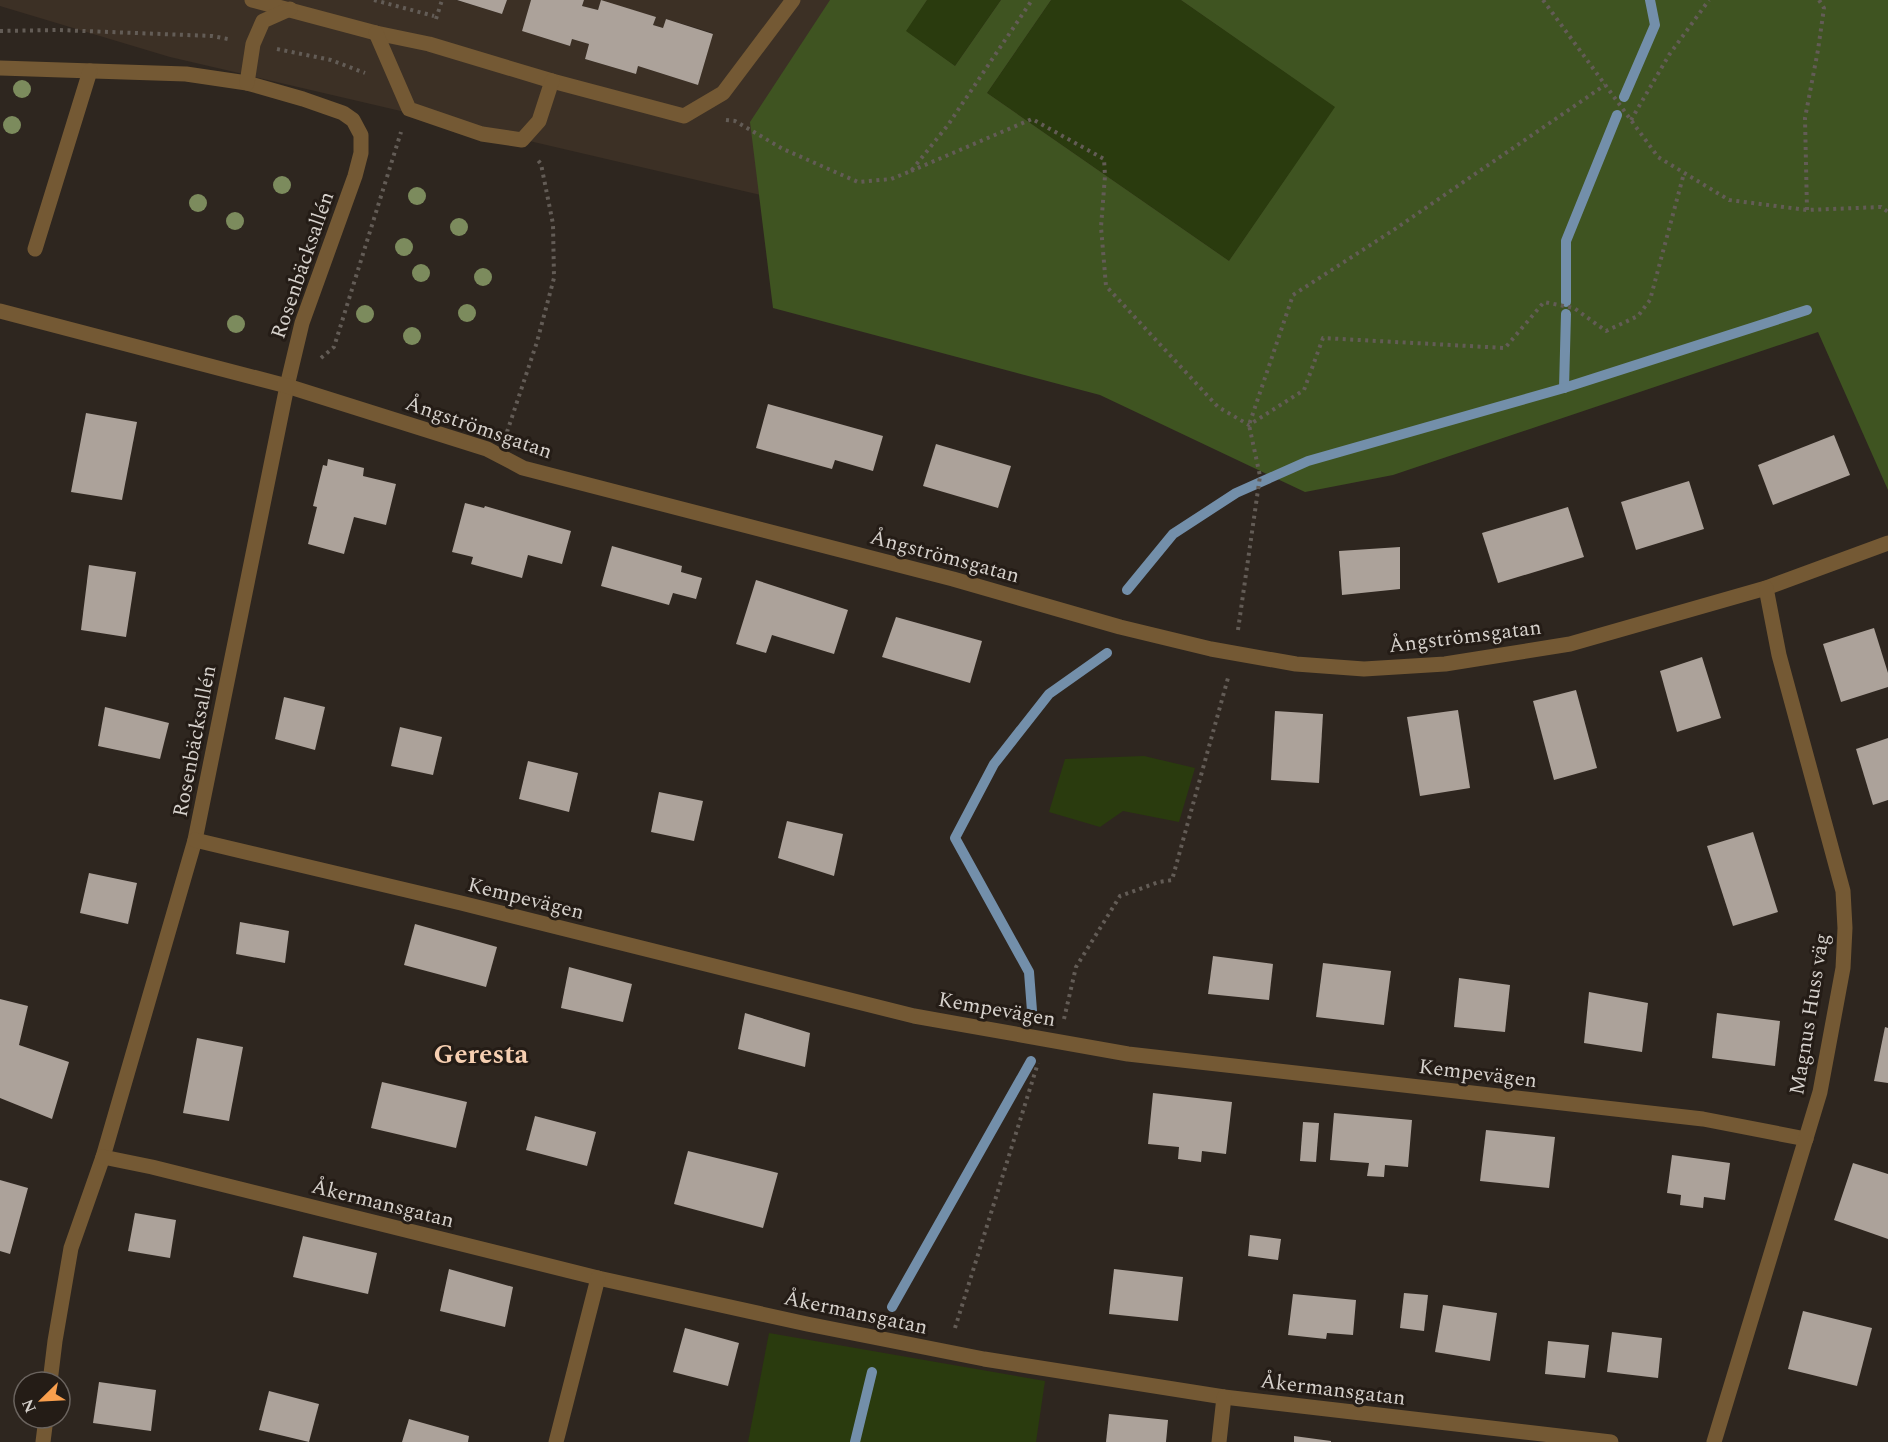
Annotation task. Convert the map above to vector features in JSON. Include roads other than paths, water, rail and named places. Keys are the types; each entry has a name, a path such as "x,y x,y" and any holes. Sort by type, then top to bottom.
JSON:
{"street":[{"path":"252,0 376,33 429,44 552,81 684,116 723,93 793,0"},
{"path":"0,68 186,74 247,83 253,44 263,21 290,9"},
{"path":"376,33 409,109 482,134 522,140 538,121 552,81"},
{"path":"35,249 90,71"},
{"name":"Rosenbäcksallén","path":"51,1370 71,1248 103,1157 195,840 287,386 302,323 355,176 361,153 361,135 354,120 343,112 247,83"},
{"name":"Ångströmsgatan","path":"0,311 287,386 487,449 523,468 953,579 1120,627 1234,653 1296,664 1352,668 1445,664 1570,644 1766,588 1888,543"},
{"name":"Magnus Huss väg","path":"1713,1442 1820,1092 1843,968 1845,928 1843,891 1779,655 1766,588"},
{"name":"Kempevägen","path":"195,840 914,1016 1128,1054 1703,1119 1806,1139"},
{"name":"Åkermansgatan","path":"103,1157 152,1167 598,1278 807,1324 984,1359 1224,1397 1611,1442"},
{"path":"556,1442 598,1278"},
{"path":"1219,1442 1224,1397"}],"waterway":[{"path":"1624,97 1655,25 1650,0"},
{"path":"1566,302 1566,241 1617,115"},
{"path":"1127,590 1173,534 1236,493 1308,461 1564,388 1807,310"},
{"path":"1564,388 1566,314"},
{"path":"1032,1011 1029,972 955,838 994,764 1049,694 1107,653"},
{"path":"892,1307 1031,1061"},
{"path":"855,1442 872,1372"}],"district":[{"name":"Geresta","path":"481,1054"}]}
